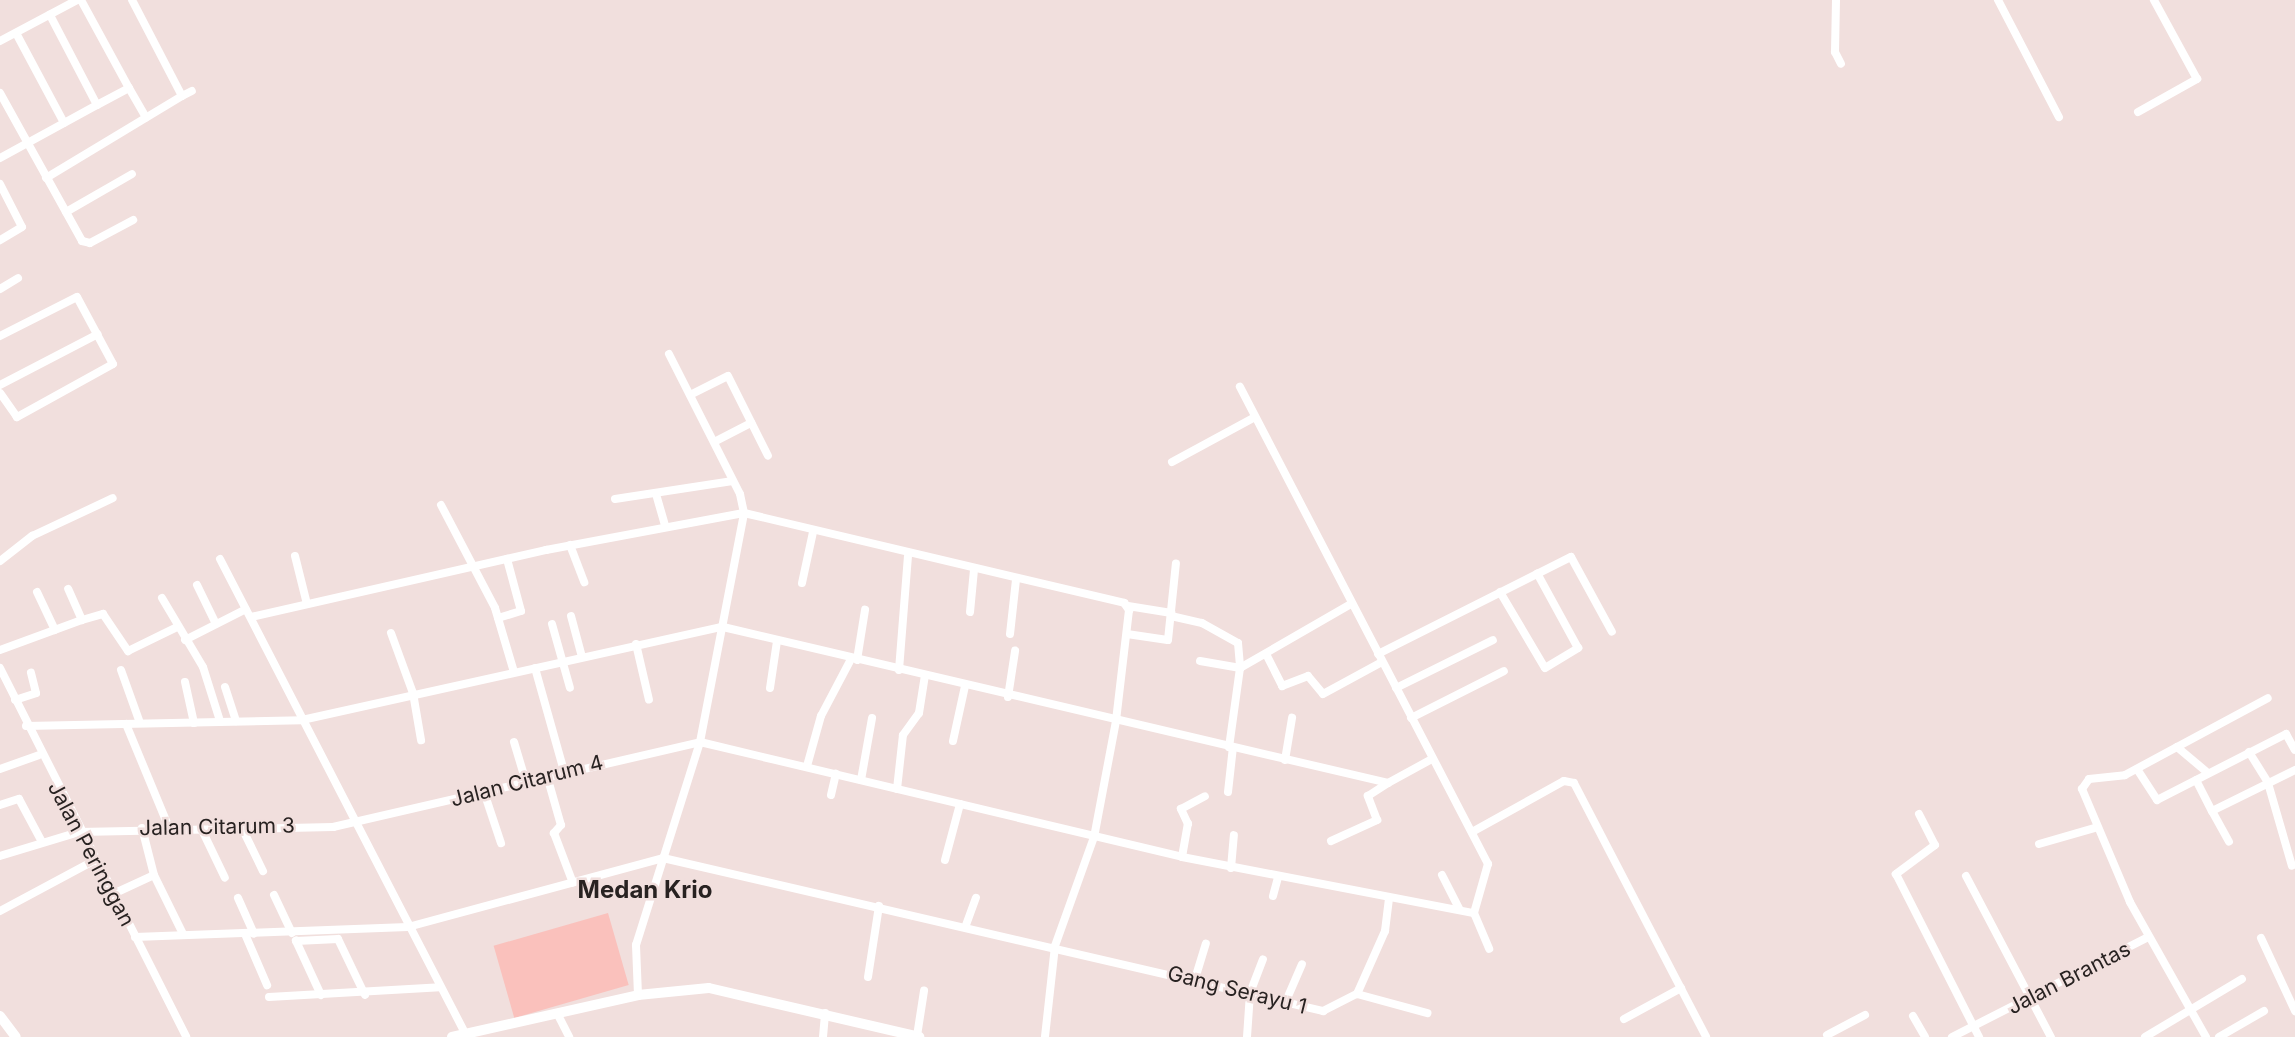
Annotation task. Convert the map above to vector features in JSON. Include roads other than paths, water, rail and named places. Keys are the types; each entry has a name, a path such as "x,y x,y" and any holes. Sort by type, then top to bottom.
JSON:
{"street":[{"path":"0,41 79,0 146,117"},
{"path":"132,0 182,96"},
{"path":"1836,0 1835,52 1841,64"},
{"path":"1998,0 2059,117"},
{"path":"2138,112 2197,79 2154,0"},
{"path":"50,15 97,105"},
{"path":"16,33 64,122"},
{"path":"0,158 129,88"},
{"path":"46,178 192,91"},
{"path":"0,93 46,178 86,243 133,220"},
{"path":"66,212 132,174"},
{"path":"0,240 22,226 1,190"},
{"path":"0,289 18,278"},
{"path":"0,336 77,297 98,334 111,367 17,417 0,393"},
{"path":"0,385 98,334"},
{"path":"638,995 636,945 700,741 744,513 733,481 668,354"},
{"path":"690,395 728,376 768,456"},
{"path":"1240,387 1472,832 1489,872 1474,913 1489,949"},
{"path":"1172,461 1255,417"},
{"path":"714,442 751,423"},
{"path":"615,499 733,481"},
{"path":"656,494 665,526"},
{"path":"0,561 32,536 113,498"},
{"path":"441,505 498,618 514,672"},
{"path":"251,617 570,545 744,513 908,556 1171,614 1236,639 1240,668 1228,792"},
{"path":"802,583 813,532"},
{"path":"570,545 584,583"},
{"path":"295,556 307,604"},
{"path":"899,670 908,556"},
{"path":"220,559 466,1036"},
{"path":"498,618 521,611 507,559"},
{"path":"1266,654 1282,686 1308,676 1323,694 1380,658 1500,592 1537,573 1574,559 1612,632"},
{"path":"1127,634 1168,640 1176,563"},
{"path":"970,612 974,570"},
{"path":"1500,592 1545,668 1578,648 1537,573"},
{"path":"1010,634 1016,580"},
{"path":"197,584 215,624"},
{"path":"68,589 82,620"},
{"path":"37,592 55,630"},
{"path":"162,597 203,667 220,722"},
{"path":"1200,661 1240,668 1351,604"},
{"path":"1045,1037 1055,946 1094,837 1116,722 1128,606"},
{"path":"185,640 246,609"},
{"path":"807,766 821,716 854,659 864,610"},
{"path":"0,650 103,614 128,651 177,626"},
{"path":"571,616 582,657"},
{"path":"552,624 570,688"},
{"path":"26,726 302,719 636,644 723,628 1008,697 1388,783"},
{"path":"391,633 413,693 421,740"},
{"path":"1396,688 1493,640"},
{"path":"770,688 777,641"},
{"path":"636,644 649,700"},
{"path":"1008,697 1015,652"},
{"name":"Jalan Peringgan","path":"0,668 39,755 186,1037"},
{"path":"535,668 564,771"},
{"path":"121,670 140,723"},
{"path":"1411,718 1504,671"},
{"path":"15,700 36,693 31,673"},
{"path":"897,789 903,736 919,713 925,677"},
{"path":"185,682 194,723"},
{"path":"953,741 965,686"},
{"path":"225,687 236,721"},
{"path":"2206,1037 2148,937 2098,827 2082,784 2137,769 2268,698"},
{"path":"861,780 873,718"},
{"path":"1285,760 1293,718"},
{"path":"126,724 169,828"},
{"path":"2137,769 2156,800 2291,732 2295,750"},
{"path":"700,741 1231,868 1474,913"},
{"name":"Jalan Citarum 4","path":"355,822 700,741"},
{"path":"514,742 526,782"},
{"path":"2177,747 2208,773"},
{"path":"2249,752 2268,783 2292,866"},
{"path":"0,769 39,755"},
{"path":"1331,841 1377,820 1368,796 1432,759"},
{"path":"2212,811 2295,770"},
{"path":"831,795 836,774"},
{"path":"547,776 561,825 554,833 573,883"},
{"path":"2196,780 2229,842"},
{"path":"1472,832 1573,781 1706,1037"},
{"path":"484,792 501,843"},
{"path":"1182,857 1188,824 1181,809 1205,796"},
{"path":"0,804 19,799 42,842"},
{"path":"945,860 960,804"},
{"path":"1919,814 1935,845 1896,874 1979,1037"},
{"name":"Jalan Citarum 3","path":"0,856 79,832 355,822"},
{"path":"2039,844 2098,827"},
{"path":"142,828 154,874 183,934"},
{"path":"201,828 225,878"},
{"path":"242,828 263,871"},
{"path":"1231,868 1234,835"},
{"path":"135,937 408,927 663,858"},
{"name":"Gang Serayu 1","path":"663,858 966,925 1324,1011 1357,994"},
{"path":"0,911 95,860"},
{"path":"113,894 154,874"},
{"path":"1442,875 1459,909"},
{"path":"1966,876 2052,1037"},
{"path":"1273,896 1278,877"},
{"path":"274,895 292,933"},
{"path":"237,898 267,985"},
{"path":"966,925 976,898"},
{"path":"1389,899 1385,932 1357,994 1427,1013"},
{"path":"868,977 879,906"},
{"name":"Jalan Brantas","path":"1952,1037 2148,937"},
{"path":"2261,938 2292,998 2295,1011"},
{"path":"321,995 296,941 338,939 365,995"},
{"path":"1195,979 1206,944"},
{"path":"1247,1037 1250,993 1263,958"},
{"path":"1286,1001 1302,964"},
{"path":"2144,1037 2242,979"},
{"path":"269,997 365,995 440,987"},
{"path":"452,1037 497,1032 557,1013 638,995 709,988 825,1013 901,1035 918,1037 924,990"},
{"path":"1624,1018 1681,988"},
{"path":"2219,1037 2264,1011"},
{"path":"557,1013 569,1037"},
{"path":"823,1037 825,1013"},
{"path":"1826,1036 1865,1015"},
{"path":"0,1016 16,1037"},
{"path":"1913,1016 1925,1037"}],"district":[{"name":"Medan Krio","path":"645,890"}]}
